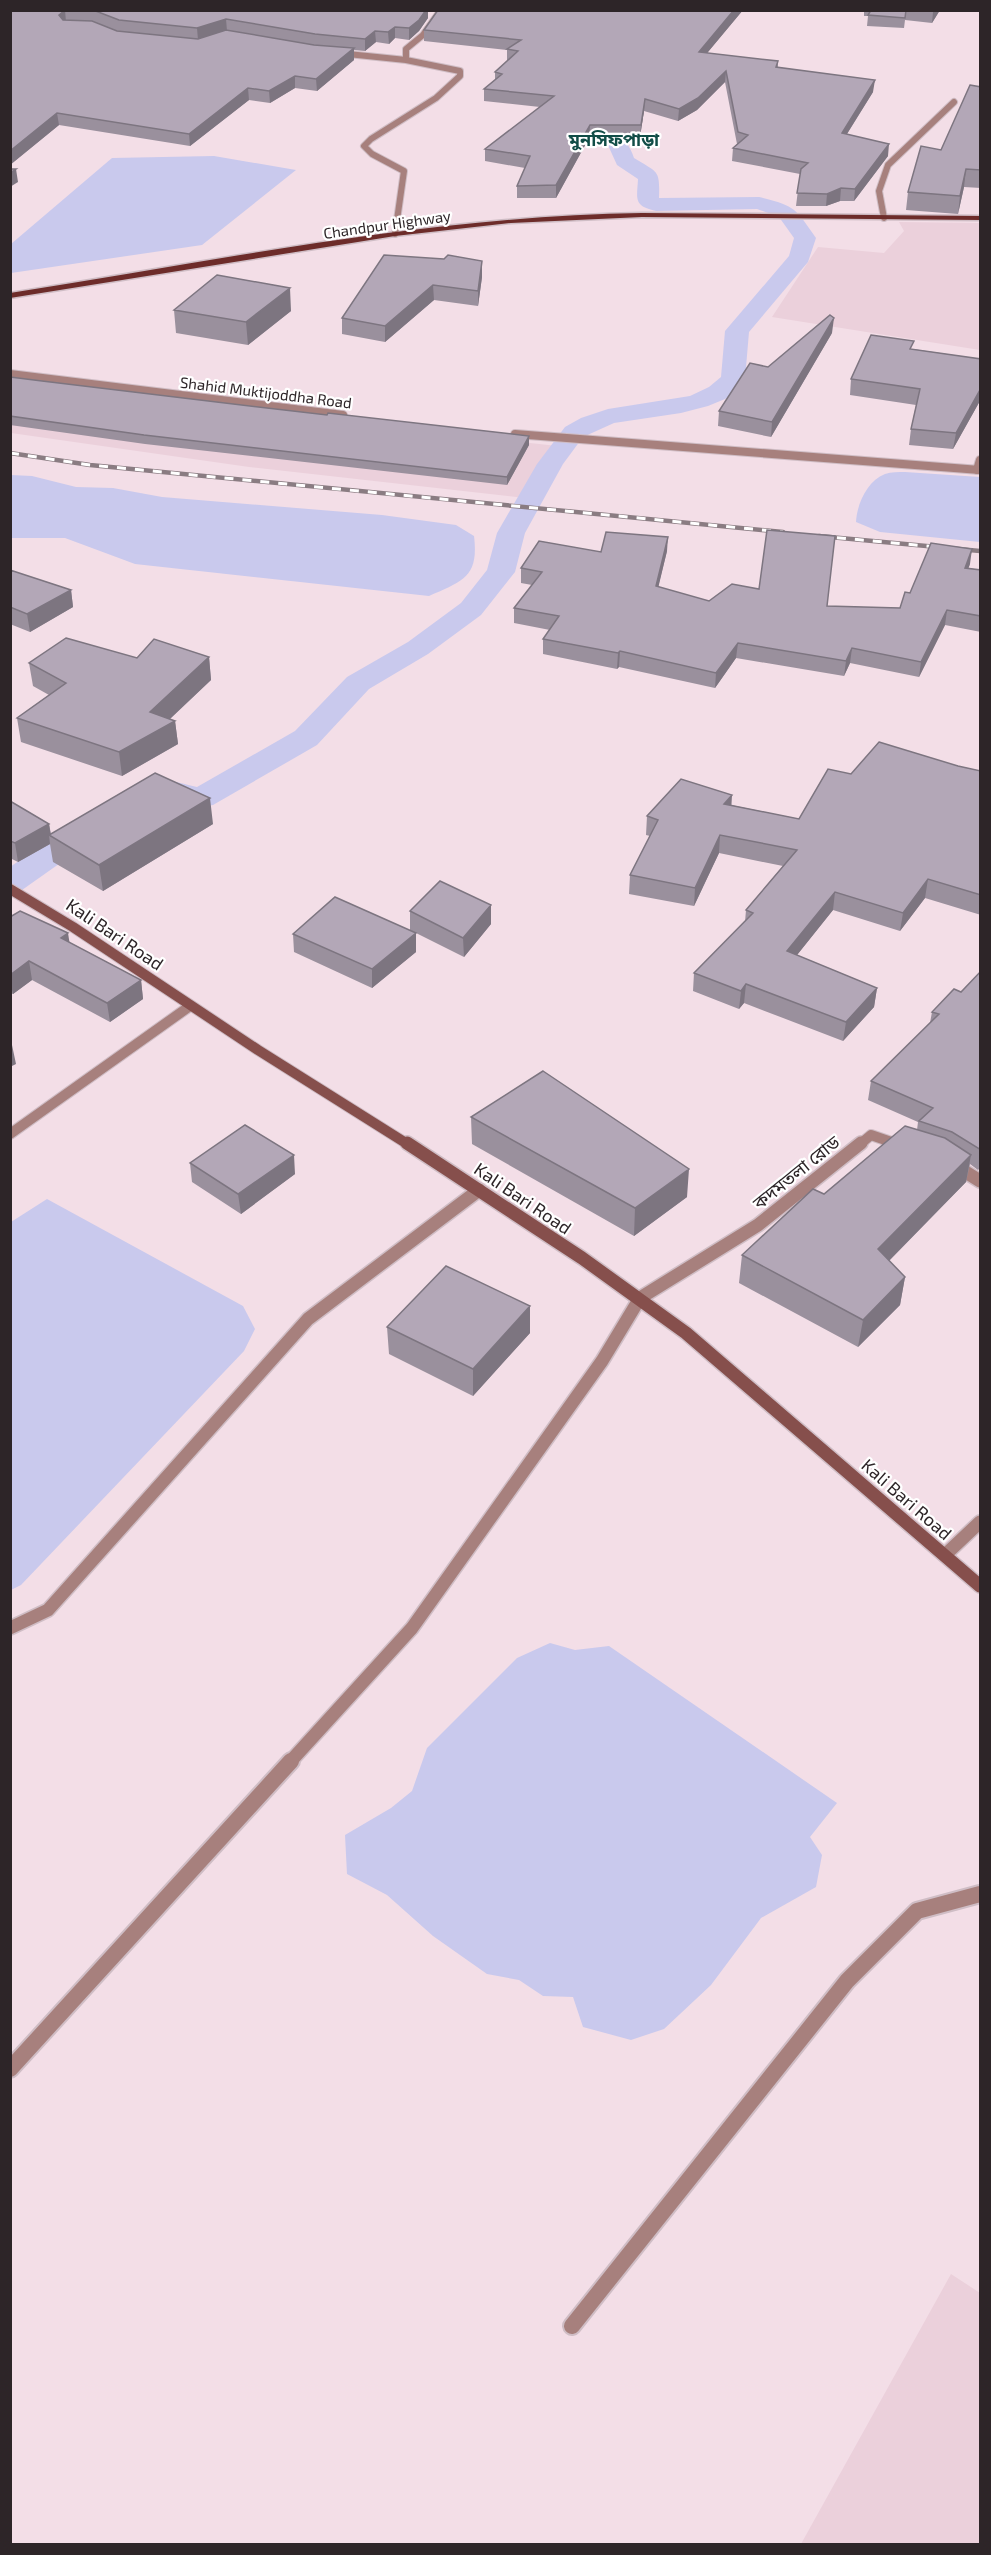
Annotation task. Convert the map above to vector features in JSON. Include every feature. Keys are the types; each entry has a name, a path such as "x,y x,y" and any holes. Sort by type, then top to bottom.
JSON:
{"main road":[{"name":"Chandpur Highway","path":"10,296 394,234 582,216 981,218"},
{"name":"Kali Bari Road","path":"10,889 45,908 190,1006 479,1190 640,1298 686,1333 981,1586"}],"street":[{"path":"426,14 439,12"},
{"path":"406,60 406,49 423,35 439,12"},
{"path":"327,52 406,60 460,72 460,76 436,98 371,139 364,146 368,153 398,164 404,171 394,234"},
{"path":"884,218 879,191 888,165 954,102"},
{"name":"Shahid Muktijoddha Road","path":"10,374 354,416"},
{"path":"508,434 979,470 981,460"},
{"path":"10,1134 190,1006"},
{"name":"কদমতলা রোড","path":"640,1298 758,1225 871,1135 913,1148"},
{"path":"944,1158 981,1181"},
{"path":"10,1628 48,1610 308,1319 479,1190"},
{"path":"10,2069 412,1628 602,1361 640,1298"},
{"path":"945,1555 981,1522"},
{"path":"572,2326 847,1981 917,1911 981,1894"}],"shaded area":[{"path":"899,222 980,223 980,350 772,317 818,247 884,253 904,231"},
{"path":"11,381 557,446 525,498 249,467 11,433"},
{"path":"951,2274 980,2293 980,2544 801,2544"}],"water":[{"path":"214,156 296,170 202,245 11,273 11,244 112,158"},
{"path":"905,472 980,477 980,542 880,532 856,522 858,508 873,482 885,474"},
{"path":"11,475 32,476 76,487 113,488 162,497 382,515 456,525 474,536 474,561 466,576 429,596 135,564 65,538 11,538"},
{"path":"47,1199 243,1306 255,1329 244,1351 21,1585 11,1590 11,1222"},
{"path":"550,1643 575,1650 609,1646 837,1803 810,1837 822,1855 816,1887 761,1918 711,1985 664,2029 631,2040 583,2027 573,1997 543,1996 519,1980 487,1974 433,1936 387,1895 347,1874 345,1835 391,1808 412,1791 427,1748 517,1658"}],"building":[{"path":"10,10 65,10 59,15 63,20 92,21 117,31 198,39 226,30 314,45 354,48 316,79 295,76 269,91 248,88 189,134 57,113 10,151"},
{"path":"93,10 426,10 409,28 395,27 388,32 375,31 365,39 315,34 226,19 197,28 119,20"},
{"path":"438,10 734,10 699,52 778,61 776,67 875,80 842,133 889,144 855,189 841,188 827,194 797,193 801,169 808,163 733,148 748,135 738,132 726,71 698,98 679,109 645,99 641,125 590,125 556,185 517,186 530,156 485,149 554,96 484,89 502,74 495,72 518,51 507,49 521,40 424,30"},
{"path":"871,10 906,10 905,18 868,15"},
{"path":"970,85 981,87 981,170 966,169 960,196 908,192 921,146 941,150"},
{"path":"384,255 444,259 448,255 482,261 478,291 433,285 385,326 342,318"},
{"path":"217,275 290,288 246,322 174,310"},
{"path":"830,315 834,318 772,422 719,411 750,363 768,367"},
{"path":"871,335 914,341 910,349 981,359 981,388 956,433 911,429 920,389 851,379"},
{"path":"10,377 327,415 328,413 529,436 507,477 144,435 10,416"},
{"path":"767,530 835,536 827,606 900,608 905,592 910,593 931,543 972,549 965,568 981,570 981,616 947,610 921,662 852,648 846,661 738,643 716,673 620,651 618,653 543,639 559,616 514,608 542,572 521,568 539,541 601,552 606,532 668,537 656,586 709,601 732,584 759,589"},
{"path":"10,570 71,590 27,614 10,607"},
{"path":"66,638 137,658 154,639 209,657 150,712 175,721 119,752 17,718 66,683 29,663"},
{"path":"879,742 981,771 981,895 928,879 903,913 835,892 787,951 877,988 846,1022 746,984 741,991 694,973 753,913 746,910 797,850 720,835 695,888 630,875 658,820 647,816 681,779 732,795 724,804 799,819 828,769 851,774"},
{"path":"155,773 210,798 99,865 49,835"},
{"path":"10,801 49,824 15,843 10,841"},
{"path":"440,881 491,905 463,938 410,911"},
{"path":"335,897 416,933 372,969 293,934"},
{"path":"20,911 68,933 61,938 141,980 107,1003 29,961 10,975 10,917"},
{"path":"981,971 981,1150 952,1132 919,1121 933,1108 871,1081 939,1014 932,1012 954,989 961,992"},
{"path":"543,1071 689,1169 635,1208 471,1117"},
{"path":"245,1125 294,1155 238,1194 190,1163"},
{"path":"905,1126 945,1138 971,1155 878,1249 905,1277 863,1320 742,1255 813,1189 824,1194"},
{"path":"446,1266 530,1306 473,1369 387,1327"}],"waterway":[{"path":"152,792 157,789 202,798 306,738 358,683 418,648 471,609 501,572 511,533 550,464 574,432 608,417 681,406 699,401 718,393 733,379 737,331 800,257 805,238 787,212 759,203 656,205 648,202 649,176 624,161 620,146 614,139 585,126"},
{"path":"10,883 96,823"}],"railway":[{"path":"10,453 90,465 783,532"},
{"path":"819,536 980,551"}],"district":[{"name":"মুনসিফপাড়া","path":"614,139"}]}
